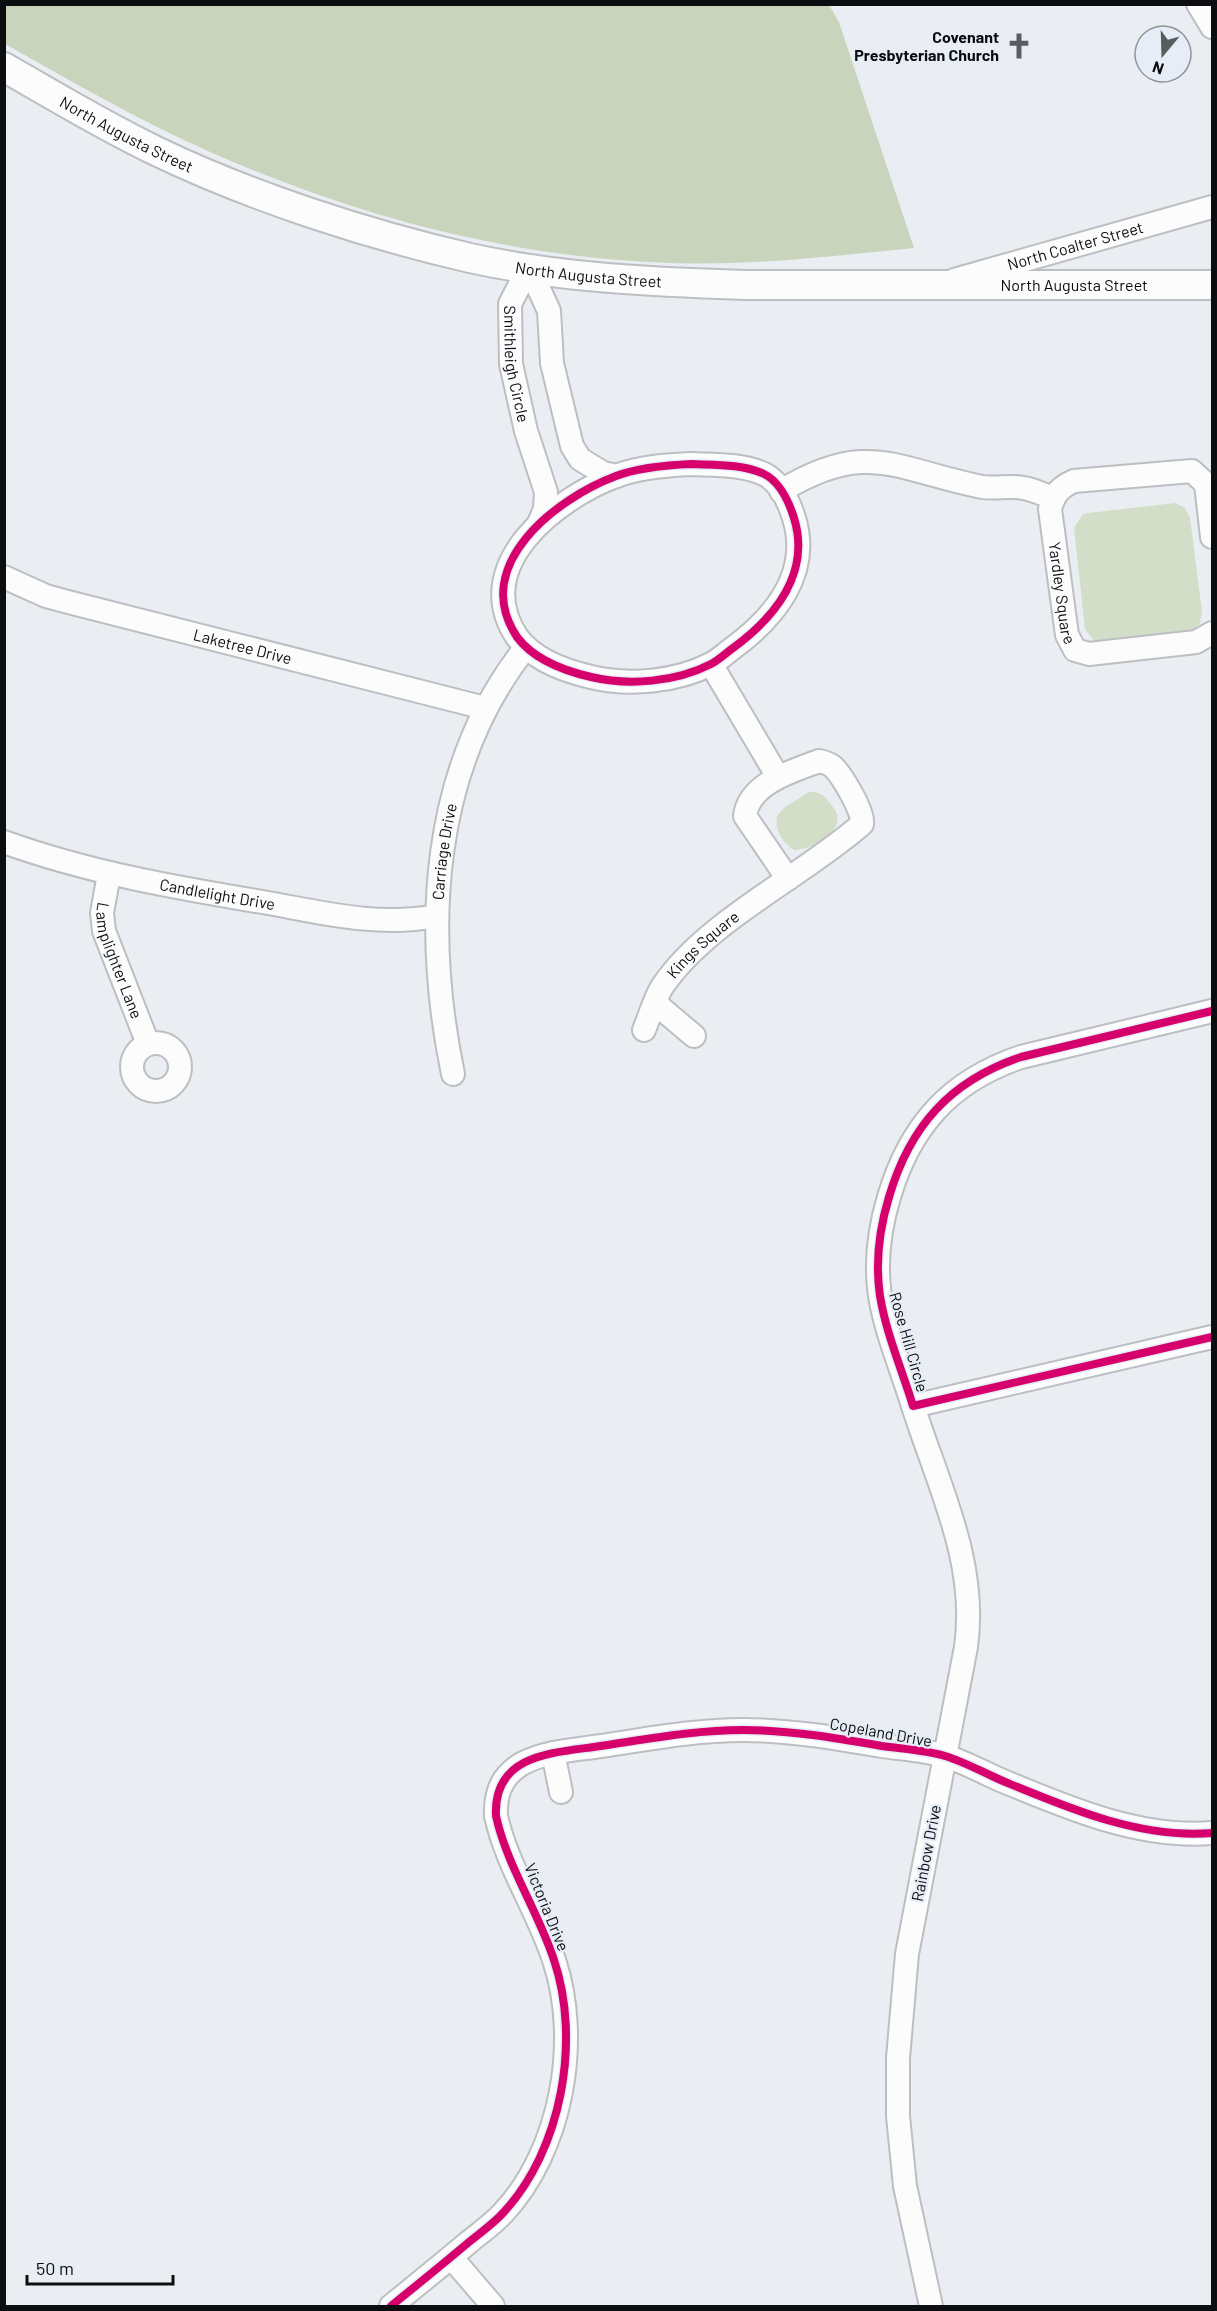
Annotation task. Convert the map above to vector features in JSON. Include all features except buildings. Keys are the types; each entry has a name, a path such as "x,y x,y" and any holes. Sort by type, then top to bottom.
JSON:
{"main road":[{"name":"North Augusta Street","path":"4,67 156,151 258,193 318,214 441,250 529,267 672,282 1212,285"}],"street":[{"path":"1198,4 1212,27"},
{"name":"North Coalter Street","path":"939,285 1212,207"},
{"name":"Smithleigh Circle","path":"529,267 549,311 552,363 572,446 580,459 603,473 617,476"},
{"name":"Smithleigh Circle","path":"529,267 510,304 511,364 526,431 546,492 545,509 539,523"},
{"path":"781,491 816,471 846,463 872,461 903,465 983,487 1022,487 1053,498 1063,486 1074,481 1192,471 1206,484 1212,537"},
{"name":"Smithleigh Circle","path":"678,465 727,466 762,474 773,481 781,491 791,509 797,530 797,561 793,578 780,604 768,620 711,664 654,680 607,680 562,668 542,659 526,647 514,631 506,614 505,586 516,552 539,523 579,493 617,476 678,465"},
{"name":"Yardley Square","path":"1053,498 1050,509 1067,635 1075,650 1089,654 1121,652 1196,642 1212,633"},
{"name":"Laketree Drive","path":"4,577 46,596 68,602 485,708"},
{"name":"Carriage Drive","path":"453,1074 445,1034 437,969 436,916 438,884 449,818 466,758 485,708 526,647"},
{"path":"711,664 778,777"},
{"name":"Kings Square","path":"644,1030 655,1003 673,973 701,944 832,849 862,824 864,819 847,788 830,765 819,761 778,777 753,796 746,807 745,816 788,879"},
{"name":"Candlelight Drive","path":"4,842 109,874 362,919 409,921 436,916"},
{"name":"Lamplighter Lane","path":"109,874 102,913 104,931 148,1044"},
{"path":"655,1003 694,1036"},
{"name":"Rose Hill Circle","path":"1212,1011 1108,1034 1009,1061 961,1087 923,1124 910,1143 894,1180 882,1221 878,1264 882,1307 913,1406 1212,1337"},
{"name":"Rainbow Drive","path":"913,1406 961,1549 969,1594 966,1647 907,1954 898,2058 898,2116 904,2174 931,2307"},
{"name":"Copeland Drive","path":"640,1740 693,1733 763,1731 813,1734 945,1756 1064,1807 1098,1818 1165,1831 1212,1833"},
{"name":"Victoria Drive","path":"392,2307 503,2214 524,2185 546,2142 558,2101 565,2046 561,1987 548,1943 499,1828 496,1813 500,1788 511,1772 523,1762 553,1752 640,1740"},
{"path":"553,1752 561,1792"},
{"path":"452,2257 493,2307"}],"green space":[{"path":"5,4 829,5 839,22 914,248 762,262 670,263 550,252 434,230 377,214 264,175 130,113 5,44"},
{"path":"1175,503 1185,508 1190,518 1202,611 1200,624 1189,633 1106,643 1094,641 1085,629 1074,528 1083,514"},
{"path":"809,792 825,797 836,811 837,821 835,828 823,840 800,850 794,850 780,836 777,816 785,807"}],"cycle path":[{"path":"692,464 738,467 764,474 779,487 789,506 798,538 798,557 786,592 763,622 711,664 683,675 652,681 606,680 581,675 541,658 524,645 517,637 505,610 504,585 512,560 526,538 569,500 593,486 634,470 692,464"},
{"path":"1212,1011 1021,1057 973,1079 954,1093 936,1109 921,1128 898,1172 883,1222 878,1271 886,1324 913,1406 1212,1337"},
{"path":"391,2306 503,2213 523,2187 540,2158 561,2093 566,2024 562,1991 554,1960 507,1853 496,1816 498,1796 504,1781 514,1769 527,1761 559,1752 724,1730 796,1733 937,1754 960,1761 1053,1801 1105,1819 1158,1831 1185,1834 1212,1833"}],"place":[{"name":"Covenant Presbyterian Church","path":"1019,46"}]}
